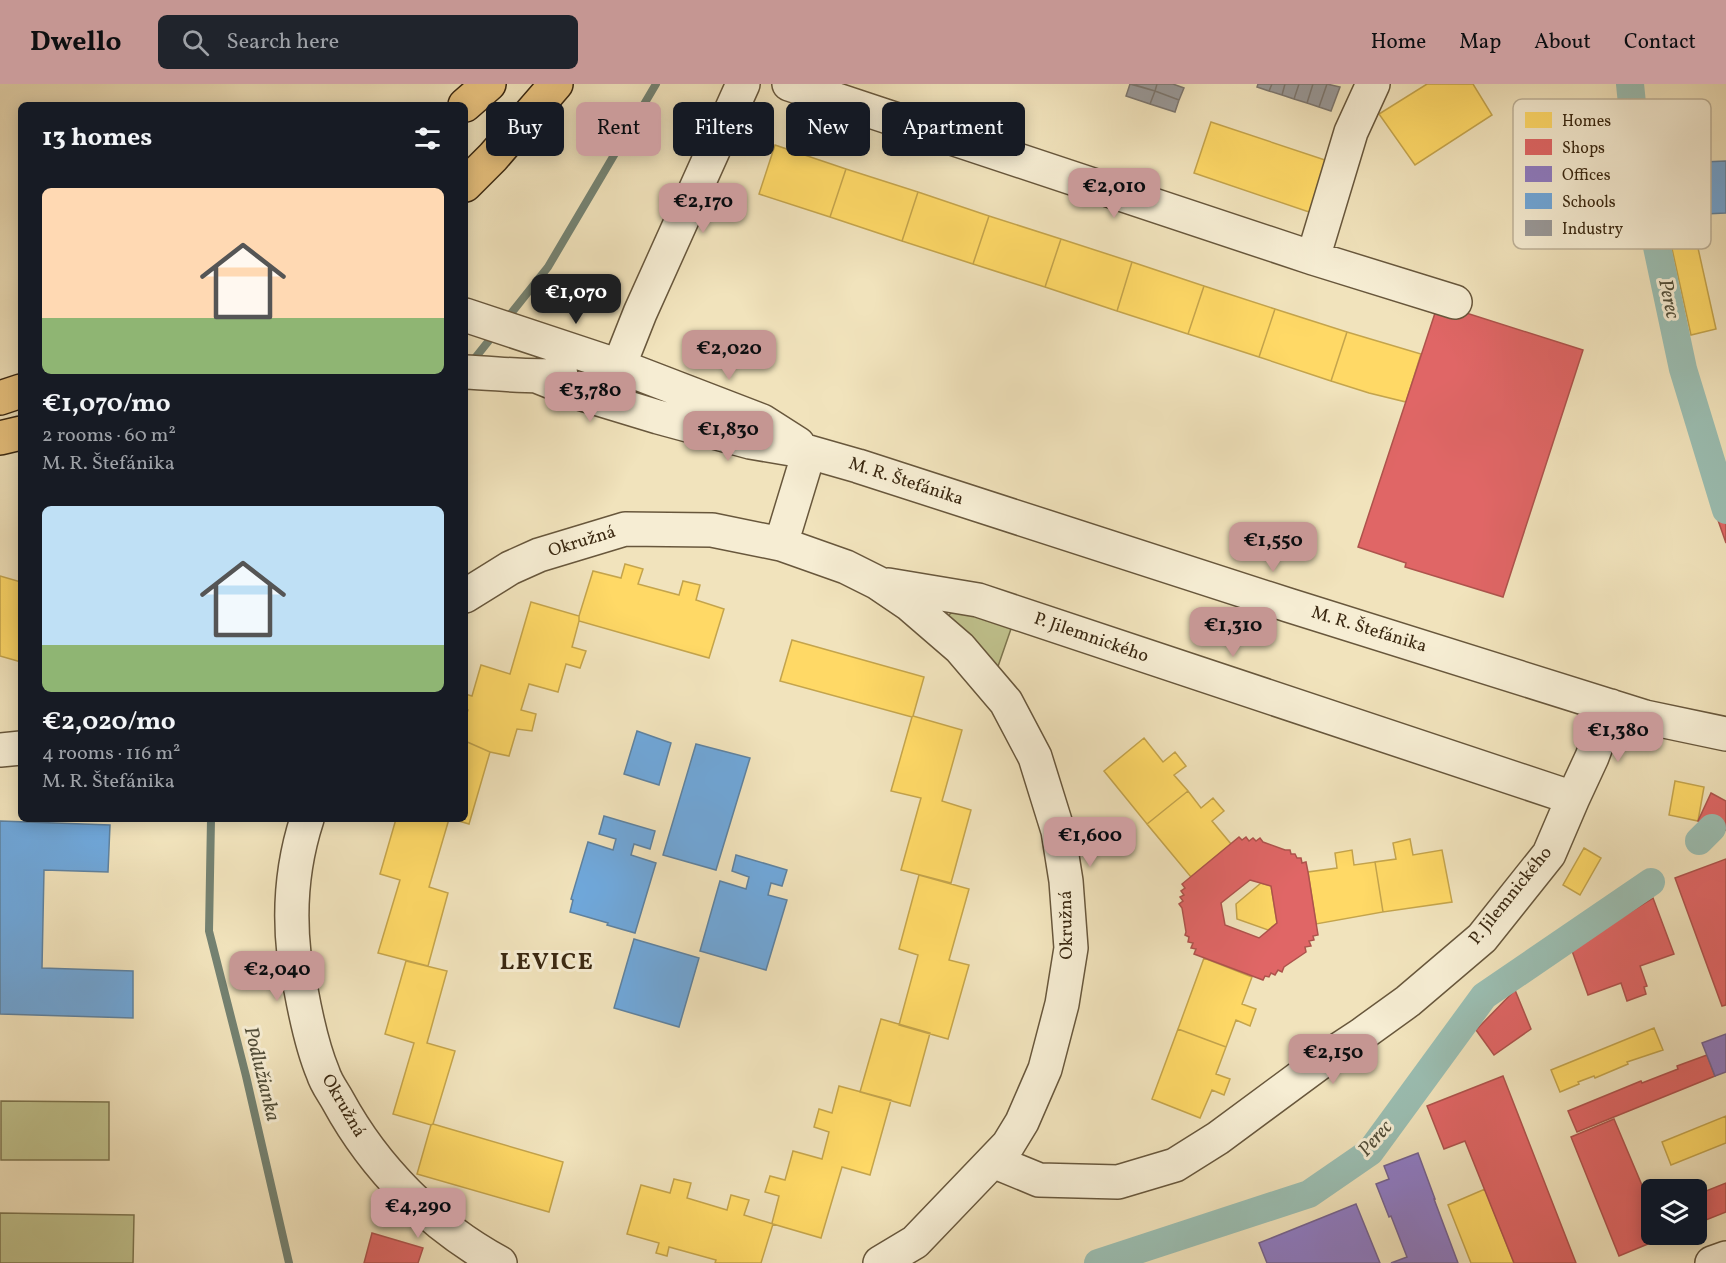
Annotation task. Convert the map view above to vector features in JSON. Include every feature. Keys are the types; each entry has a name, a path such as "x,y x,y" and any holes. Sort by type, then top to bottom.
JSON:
{"main road":[{"path":"468,102 489,84"},
{"path":"468,181 493,157 556,84"},
{"path":"0,398 18,392"},
{"path":"0,438 18,434"}],"street":[{"path":"658,417 637,393 619,366 644,303 743,84"},
{"path":"789,84 1313,258 1455,302"},
{"path":"1313,258 1351,132 1373,84"},
{"name":"M. R. Štefánika","path":"470,316 619,366 762,421 809,452"},
{"name":"M. R. Štefánika","path":"479,372 539,377 583,373 619,366"},
{"name":"M. R. Štefánika","path":"539,377 579,393 658,417 750,442 809,452 1645,717 1726,734"},
{"path":"781,544 809,452"},
{"name":"Okružná","path":"468,595 510,568 539,555 625,529 712,530 781,544 846,567 878,583 909,604 960,648 1006,702 1035,757 1058,831 1066,881 1071,948 1062,1004 1045,1069 1022,1122 1008,1145 915,1242 880,1263"},
{"name":"P. Jilemnického","path":"878,583 978,600 1573,798"},
{"name":"P. Jilemnického","path":"993,1161 1039,1180 1118,1182 1175,1166 1218,1138 1408,1001 1482,938 1549,854 1592,758 1611,706"},
{"path":"0,750 18,748"},
{"name":"Okružná","path":"306,822 300,841 291,900 294,954 306,1017 323,1074 350,1123 377,1161 427,1213 479,1252 500,1263"},
{"path":"1712,1263 1726,1258"}],"green space":[{"path":"957,608 1012,626 995,675 949,626 949,615"},
{"path":"1,1101 109,1102 109,1160 1,1160"},
{"path":"0,1213 134,1215 133,1263 0,1263"}],"building: Homes":[{"path":"1427,84 1473,84 1492,115 1415,165 1379,114"},
{"path":"1211,122 1331,162 1315,214 1194,173"},
{"path":"775,145 786,149 786,156 808,156 846,169 830,217 759,194 771,156 774,156"},
{"path":"846,169 918,192 902,241 830,217"},
{"path":"918,192 989,216 973,264 902,241"},
{"path":"989,216 1061,239 1045,287 973,264"},
{"path":"1061,239 1132,262 1117,311 1045,287"},
{"path":"1672,249 1698,249 1716,329 1691,335"},
{"path":"1132,262 1204,286 1188,334 1117,311"},
{"path":"1204,286 1275,309 1259,357 1188,334"},
{"path":"1275,309 1347,332 1331,381 1259,357"},
{"path":"1347,332 1421,354 1406,402 1331,381"},
{"path":"625,564 643,569 638,584 679,595 683,581 700,585 696,600 724,609 709,658 579,621 593,571 621,578"},
{"path":"0,576 18,581 18,661 0,656"},
{"path":"531,602 579,616 572,647 586,651 580,668 566,664 558,692 529,684 521,710 536,714 532,731 517,729 509,756 490,752 468,742 468,695 472,696 481,665 510,674"},
{"path":"792,640 924,677 913,716 962,730 942,801 971,810 951,883 901,870 921,798 891,791 912,717 780,681"},
{"path":"1144,738 1163,762 1175,752 1186,766 1174,775 1188,791 1147,824 1104,771"},
{"path":"468,742 490,752 469,824 462,822 468,822"},
{"path":"1675,781 1704,787 1698,821 1669,815"},
{"path":"1188,791 1201,808 1213,798 1224,811 1212,821 1231,844 1191,877 1147,824"},
{"path":"395,822 448,822 429,887 448,893 428,966 378,953 400,880 380,874"},
{"path":"1410,839 1413,855 1442,850 1452,902 1383,912 1375,862 1396,859 1393,843"},
{"path":"1584,848 1601,858 1580,895 1563,885"},
{"path":"1352,850 1354,865 1375,862 1383,912 1316,924 1308,872 1337,868 1335,853"},
{"path":"919,875 969,889 949,960 969,965 948,1039 899,1025 918,955 899,949"},
{"path":"1261,883 1271,886 1277,923 1268,930 1237,919 1236,904"},
{"path":"1204,958 1252,977 1242,1004 1256,1009 1250,1026 1236,1020 1226,1047 1178,1029"},
{"path":"406,961 447,971 427,1043 455,1051 431,1125 393,1114 414,1043 385,1034"},
{"path":"881,1019 930,1033 910,1106 860,1092"},
{"path":"1654,1028 1663,1050 1627,1062 1628,1064 1595,1078 1594,1076 1578,1082 1579,1084 1560,1092 1551,1070"},
{"path":"1178,1029 1226,1047 1216,1074 1230,1079 1224,1095 1212,1090 1200,1118 1152,1099"},
{"path":"839,1086 891,1100 870,1175 842,1167 821,1238 773,1224 779,1196 765,1192 770,1176 785,1180 793,1151 822,1159 829,1132 814,1127 819,1109 832,1113"},
{"path":"1726,1116 1726,1143 1671,1165 1662,1142"},
{"path":"433,1124 563,1162 549,1212 417,1174"},
{"path":"674,1179 691,1183 687,1198 727,1210 731,1195 749,1200 744,1215 773,1224 761,1263 715,1263 716,1260 669,1247 667,1256 656,1253 659,1243 627,1234 641,1185 670,1193"},
{"path":"1485,1189 1514,1263 1471,1263 1448,1205"}],"building: Shops":[{"path":"1438,304 1583,350 1503,597 1405,567 1406,563 1358,547"},
{"path":"1726,476 1726,543 1705,483"},
{"path":"1711,793 1726,801 1726,830 1721,832 1698,821"},
{"path":"1239,837 1242,840 1246,837 1249,841 1253,838 1256,841 1260,838 1263,842 1290,850 1291,854 1301,858 1302,863 1306,862 1318,935 1313,936 1314,940 1309,941 1311,946 1305,947 1306,952 1284,967 1282,972 1278,970 1275,975 1271,973 1263,980 1194,954 1196,949 1191,948 1193,943 1188,942 1189,937 1185,935 1182,908 1179,904 1183,901 1180,897 1184,895 1181,891 1185,888 1182,884","holes":["1250,880 1271,886 1277,923 1259,938 1225,925 1221,903"]},
{"path":"1726,859 1726,1005 1722,1006 1675,878"},
{"path":"1653,898 1674,954 1640,966 1647,986 1644,987 1646,994 1627,1001 1621,983 1588,995 1571,948"},
{"path":"1515,990 1531,1029 1494,1055 1476,1030"},
{"path":"1707,1055 1715,1076 1577,1132 1568,1111 1641,1081 1642,1083 1678,1069 1677,1066"},
{"path":"1503,1076 1576,1263 1514,1263 1465,1141 1444,1149 1427,1106"},
{"path":"1614,1119 1641,1183 1641,1245 1646,1245 1619,1256 1571,1137"},
{"path":"1726,1183 1726,1212 1707,1220 1707,1191"},
{"path":"372,1233 423,1248 418,1263 364,1263"}],"building: Offices":[{"path":"1726,1034 1726,1072 1715,1076 1702,1043"},
{"path":"1418,1153 1458,1263 1391,1263 1407,1257 1376,1184 1389,1179 1384,1166"},
{"path":"1356,1204 1380,1263 1267,1263 1259,1243"}],"building: Schools":[{"path":"1726,161 1726,213 1711,214 1711,162"},
{"path":"637,731 671,743 659,785 624,774"},
{"path":"696,744 750,758 716,870 663,855"},
{"path":"604,816 655,831 650,849 634,844 631,855 656,863 635,933 570,912 573,900 571,899 588,842 613,850 616,839 599,834"},
{"path":"0,821 110,825 108,872 44,870 42,968 133,971 133,1018 0,1014"},
{"path":"736,855 787,870 782,886 771,883 768,895 787,900 766,970 700,951 720,881 746,889 749,877 732,871"},
{"path":"634,939 699,958 679,1027 614,1008"}],"building: Industry":[{"path":"1130,84 1155,91 1150,104 1126,96"},
{"path":"1132,84 1157,84 1155,91"},
{"path":"1157,84 1173,84 1184,88 1179,100 1155,91"},
{"path":"1258,84 1272,84 1269,91 1257,87"},
{"path":"1272,84 1285,84 1282,95 1269,91"},
{"path":"1285,84 1299,84 1294,99 1282,95"},
{"path":"1299,84 1313,84 1307,103 1294,99"},
{"path":"1313,84 1327,84 1319,107 1307,103"},
{"path":"1327,84 1340,87 1331,111 1319,107"},
{"path":"1155,91 1179,100 1175,112 1150,104"}],"waterway":[{"name":"Podlužianka","path":"505,321 548,267 656,84"},
{"name":"Perec","path":"1630,84 1632,99"},
{"name":"Perec","path":"1657,249 1683,369 1726,510"},
{"name":"Podlužianka","path":"471,363 495,333"},
{"name":"Podlužianka","path":"211,822 209,931 246,1076 289,1263"},
{"name":"Perec","path":"1699,841 1712,828"},
{"name":"Perec","path":"1098,1263 1309,1194 1370,1152 1484,996 1651,882"}],"district":[{"name":"LEVICE","path":"547,963"}]}
